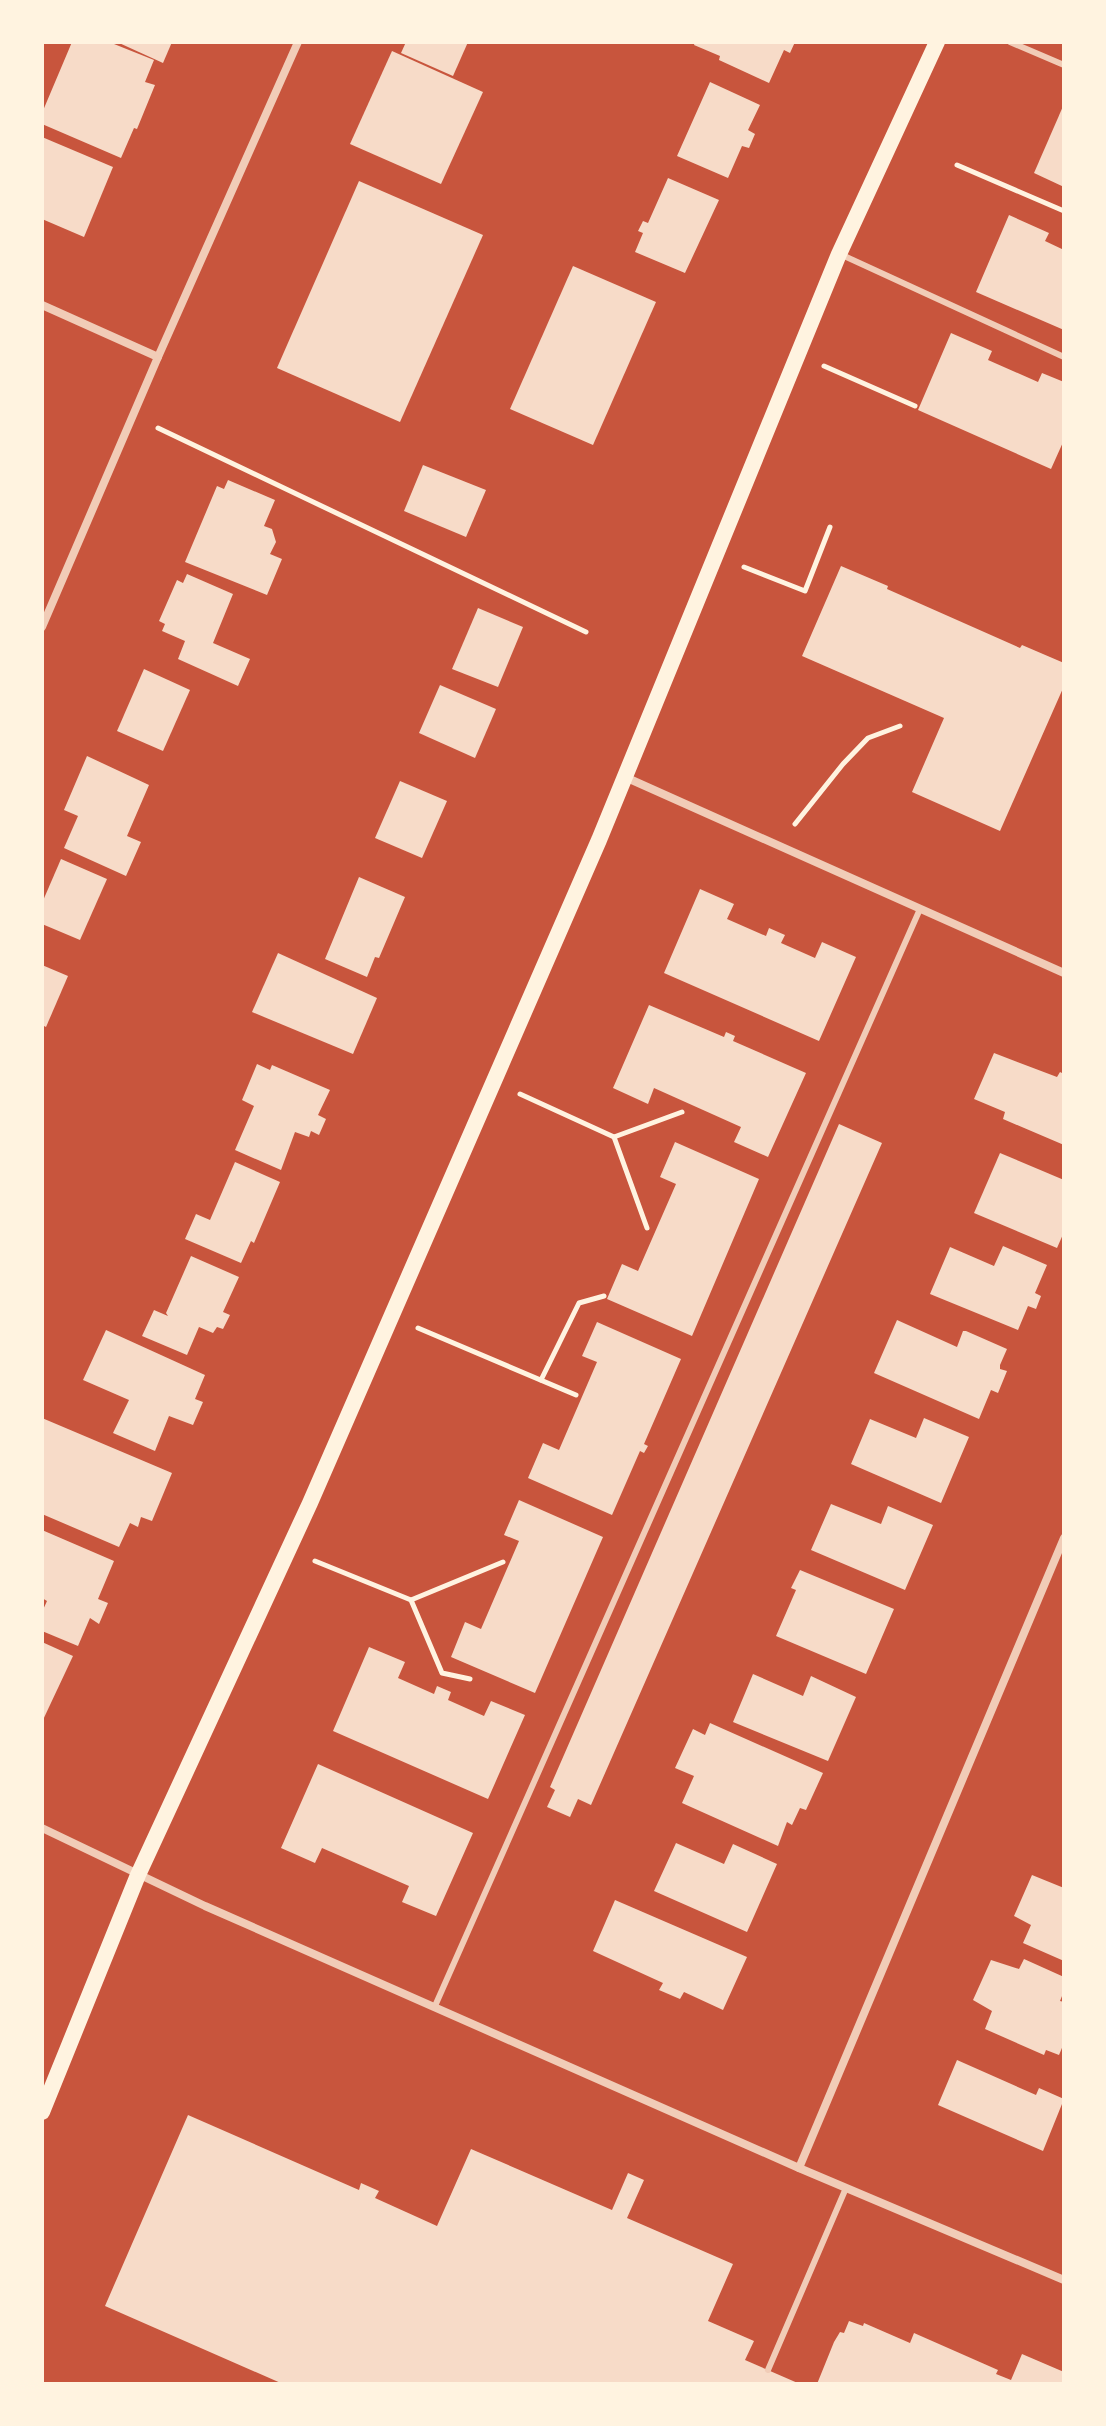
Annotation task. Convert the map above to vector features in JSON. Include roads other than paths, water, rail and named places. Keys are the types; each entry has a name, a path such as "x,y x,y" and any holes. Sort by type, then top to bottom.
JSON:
{"main road":[{"path":"42,2112 138,1875 288,1550 493,1081 625,777 839,254 937,42"}],"street":[{"path":"42,627 298,42"},
{"path":"42,305 158,357"},
{"path":"625,777 1064,973"},
{"path":"799,2168 1064,1538"},
{"path":"42,1828 138,1875 799,2168 1064,2280"}],"lane":[{"path":"1010,42 1064,65"},
{"path":"839,254 1064,357"},
{"path":"435,2006 920,909"},
{"path":"768,2370 846,2188"}]}
